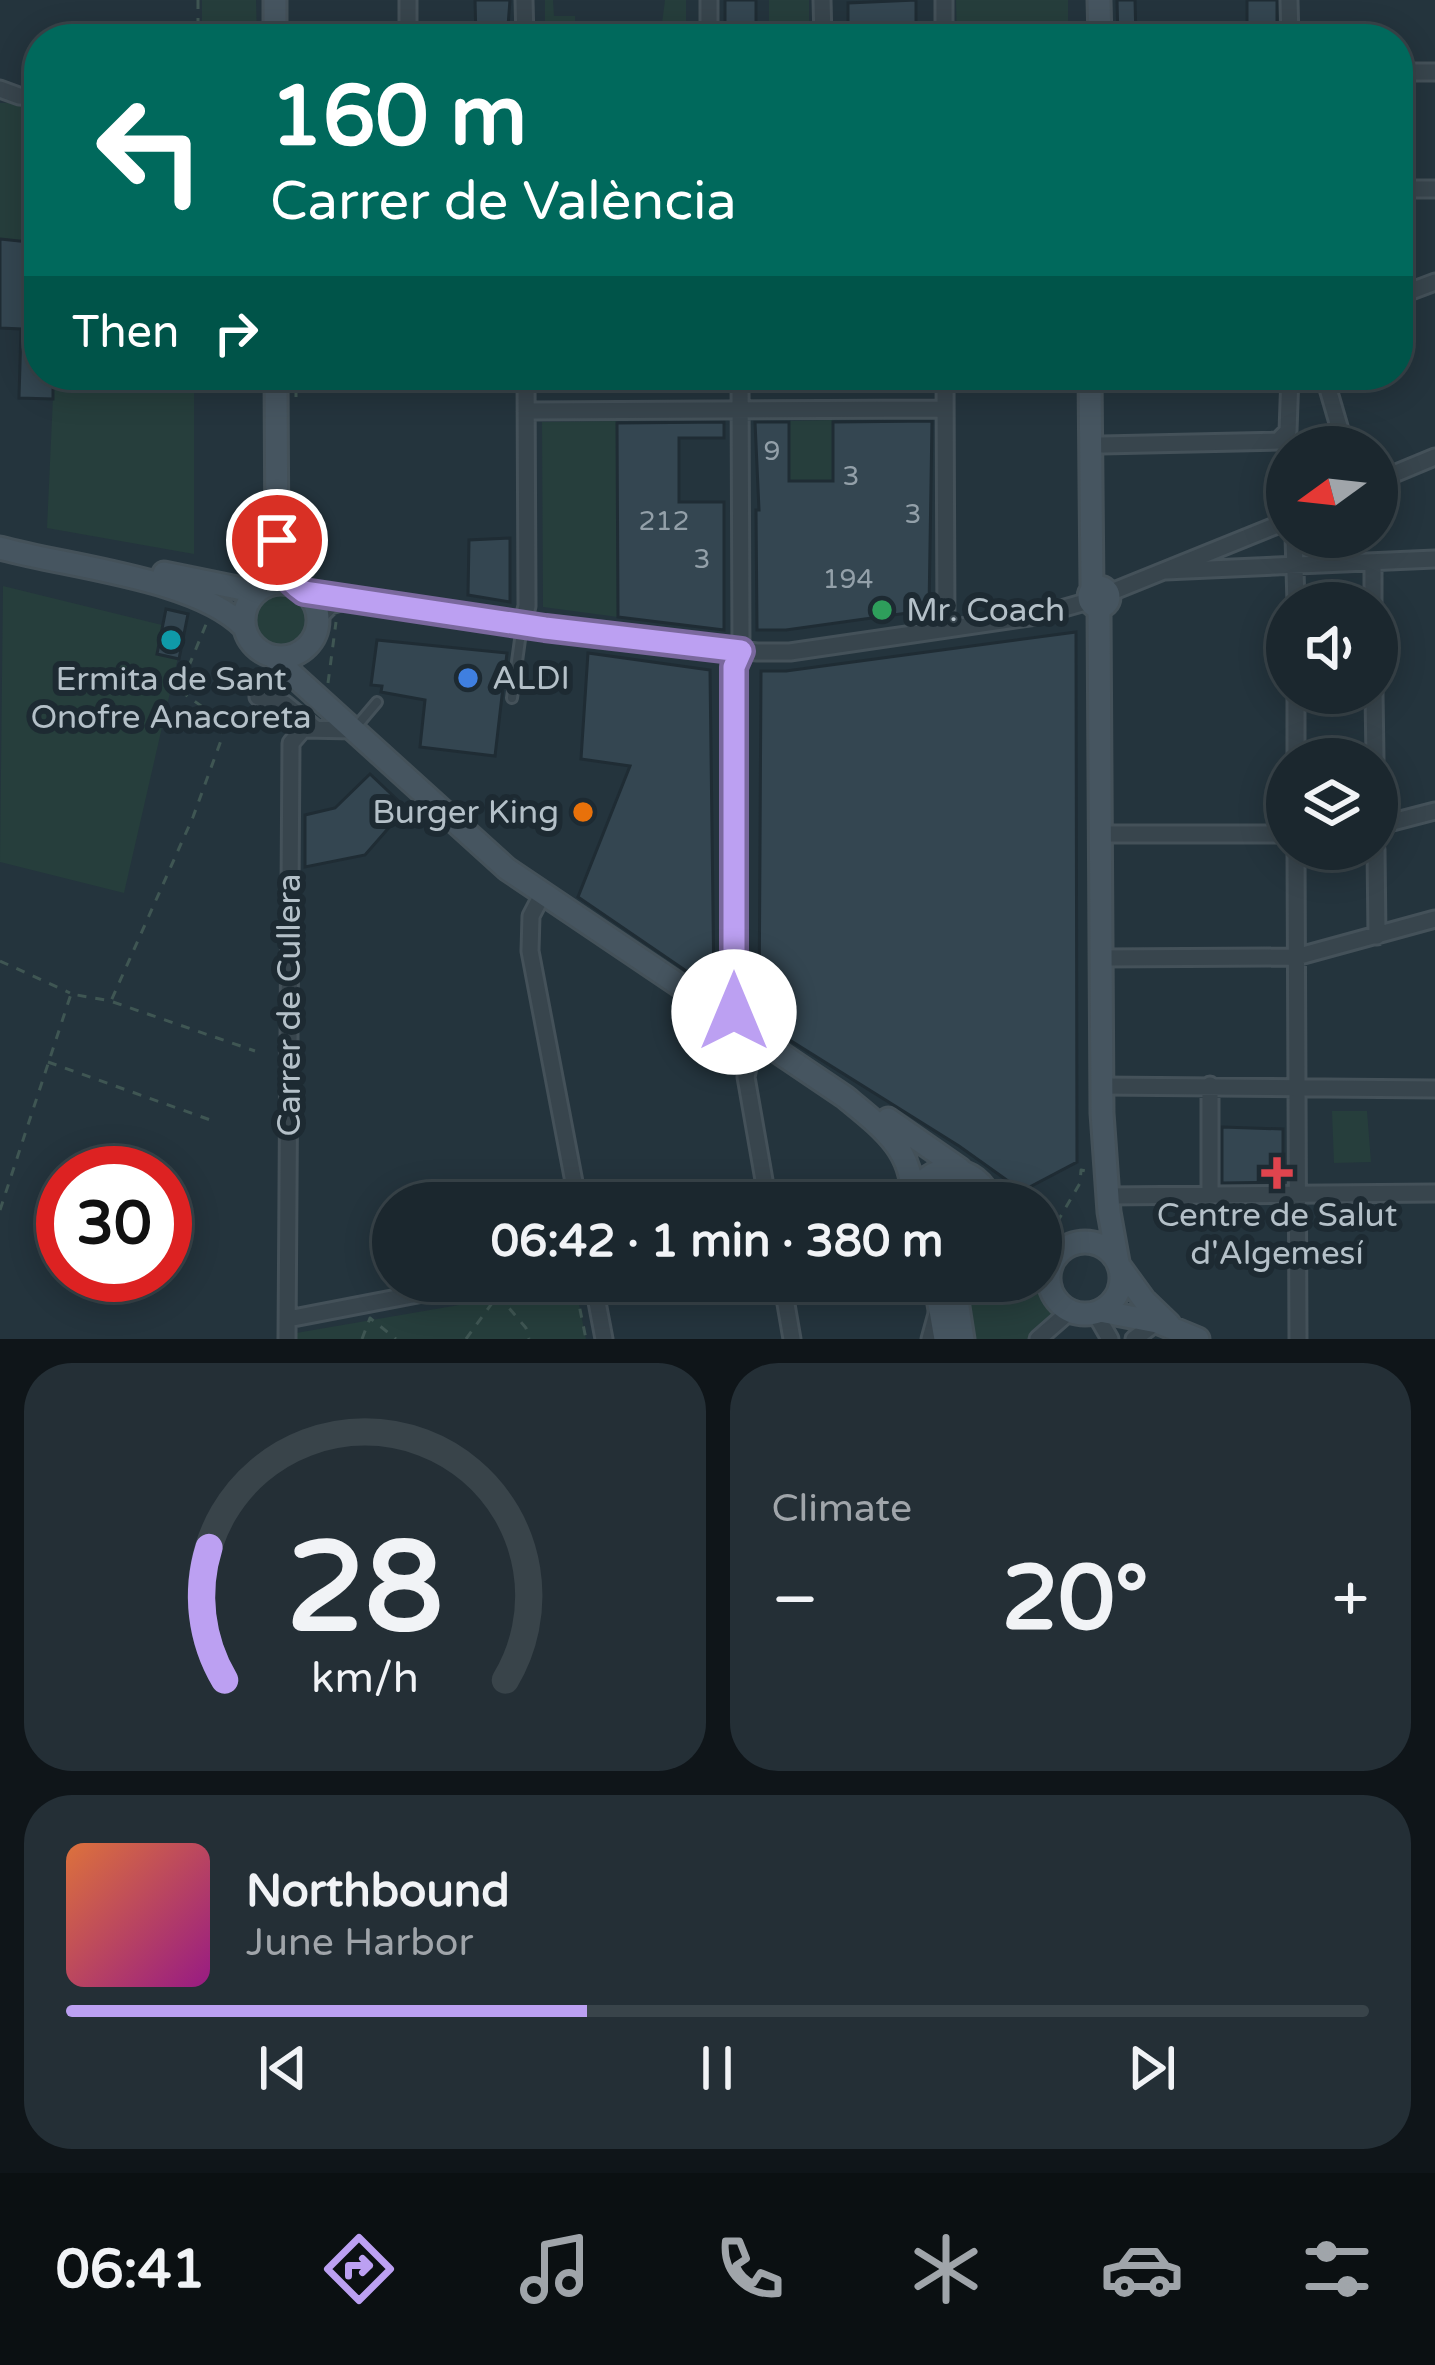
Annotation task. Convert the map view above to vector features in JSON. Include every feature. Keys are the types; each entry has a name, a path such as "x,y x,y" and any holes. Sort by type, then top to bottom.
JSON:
{"street":[{"path":"277,390 286,552 298,588 315,607 317,620 315,632 286,672 294,698 285,704"},
{"path":"522,625 526,606 526,390"},
{"path":"734,1025 740,390"},
{"path":"945,390 946,628"},
{"path":"1062,1252 1096,1214 1102,1112 1098,596 1091,390"},
{"path":"1098,596 1102,390"},
{"path":"1102,445 1278,441 1287,435 1289,390"},
{"path":"1328,390 1339,426"},
{"path":"526,411 945,409"},
{"path":"1398,472 1435,457"},
{"path":"317,620 332,605 741,651 790,652 1036,616 1165,571 1266,529"},
{"path":"1,551 164,587 214,604 244,627 254,646 326,695"},
{"path":"244,627 246,608 286,552"},
{"path":"1296,558 1297,582"},
{"path":"44,559 128,565 261,589 298,588 345,607"},
{"path":"1165,571 1435,559"},
{"path":"1373,562 1373,582"},
{"path":"304,649 310,675 354,730 480,847 754,1039 981,1182"},
{"path":"286,672 311,725"},
{"path":"258,698 285,704 311,725 354,730"},
{"name":"Carrer de Cullera","path":"287,1339 291,742 299,730 311,725"},
{"path":"1398,821 1435,811"},
{"path":"1101,834 1266,834"},
{"path":"1296,870 1298,1339"},
{"path":"1376,870 1377,936"},
{"path":"542,893 531,916 530,952 574,1182"},
{"path":"1101,958 1295,957 1435,920"},
{"path":"754,1039 746,1077 764,1182"},
{"path":"1102,1085 1435,1088"},
{"path":"1210,1085 1210,1196"},
{"path":"845,1097 902,1150 911,1182"},
{"path":"1098,1312 1117,1295 1119,1264 1107,1196 1102,1112"},
{"path":"924,1182 929,1175 960,1169"},
{"path":"1107,1196 1435,1193"},
{"path":"1062,1242 1102,1245 1166,1325"},
{"path":"288,1319 376,1302"},
{"path":"597,1302 604,1339"},
{"path":"786,1302 792,1339"},
{"path":"939,1302 945,1339"},
{"path":"957,1302 963,1339"},
{"path":"1060,1302 1070,1311 1166,1325 1198,1339"},
{"path":"930,1339 940,1308"},
{"path":"1038,1339 1070,1311"},
{"path":"1098,1312 1109,1339"},
{"path":"1134,1339 1166,1325"}],"lane":[{"path":"512,698 522,625"},
{"path":"354,730 376,702"}],"path":[{"path":"296,390 296,415"},
{"path":"286,552 330,584"},
{"path":"111,1001 194,817 223,735 218,718 179,690 214,604"},
{"path":"326,695 335,627 345,607"},
{"path":"0,962 71,994 111,1001 254,1051"},
{"path":"0,1210 71,994"},
{"path":"46,1061 216,1122"},
{"path":"1062,1214 1080,1183 1081,1170 1100,1172"},
{"path":"466,1339 498,1295 519,1318 529,1339"},
{"path":"578,1302 586,1339"},
{"path":"362,1339 370,1318 396,1339"}],"green space":[{"path":"202,0 256,0 257,24 202,24"},
{"path":"545,0 553,0 554,16 575,16 575,21 566,24 545,24"},
{"path":"665,0 686,0 686,24 662,24"},
{"path":"769,0 809,0 809,24 769,24"},
{"path":"956,0 1068,0 1068,24 957,24"},
{"path":"0,103 24,103 24,241 0,238"},
{"path":"53,390 194,390 194,554 47,528"},
{"path":"542,390 720,390 718,392"},
{"path":"758,390 925,390 924,391"},
{"path":"833,420 833,481 789,481 789,421"},
{"path":"617,421 618,617 543,607 542,422"},
{"path":"3,586 162,625 166,609 188,614 124,893 0,862"},
{"path":"281,593 301,601 309,621 301,641 281,649 261,641 253,621 261,601"},
{"path":"1332,1111 1367,1111 1371,1162 1334,1163"},
{"path":"476,1302 578,1302 586,1339 296,1339 296,1333"},
{"path":"965,1302 1048,1302 1055,1314 1032,1339 971,1339"}],"building":[{"path":"475,0 510,0 508,24 476,24"},
{"path":"725,0 756,0 756,24 725,24"},
{"path":"916,0 916,24 848,24 848,3"},
{"path":"1117,0 1135,0 1136,24 1118,24"},
{"path":"1247,0 1277,0 1277,24 1247,24"},
{"path":"0,239 24,241 24,390 53,390 53,399 19,398 21,329 0,328"},
{"path":"932,421 929,610 757,630 755,422 789,422 789,481 833,481 833,422"},
{"path":"724,422 724,438 679,438 679,502 724,502 724,630 618,617 617,423"},
{"path":"510,538 510,602 468,595 469,540"},
{"name":"Ermita de Sant Onofre Anacoreta","path":"166,609 188,614 179,659 157,654"},
{"path":"1076,632 1077,1162 1039,1182 1009,1182 759,1021 761,671"},
{"name":"ALDI","path":"377,640 507,653 495,756 420,747 425,700 381,692 382,686 371,685"},
{"path":"588,653 710,670 714,990 578,897 630,766 581,759"},
{"path":"370,774 406,808 365,855 305,867 305,815 335,808"},
{"path":"1222,1127 1283,1129 1283,1182 1222,1183"}],"place":[{"name":"Mr. Coach","path":"882,610"},
{"name":"Ermita de Sant Onofre Anacoreta","path":"171,640"},
{"name":"ALDI","path":"468,678"},
{"name":"Burger King","path":"583,812"},
{"name":"Centre de Salut d'Algemesí","path":"1277,1173"}],"route":[{"path":"277,540 283,571 291,585 304,592 741,651 734,667 734,1012"}]}
